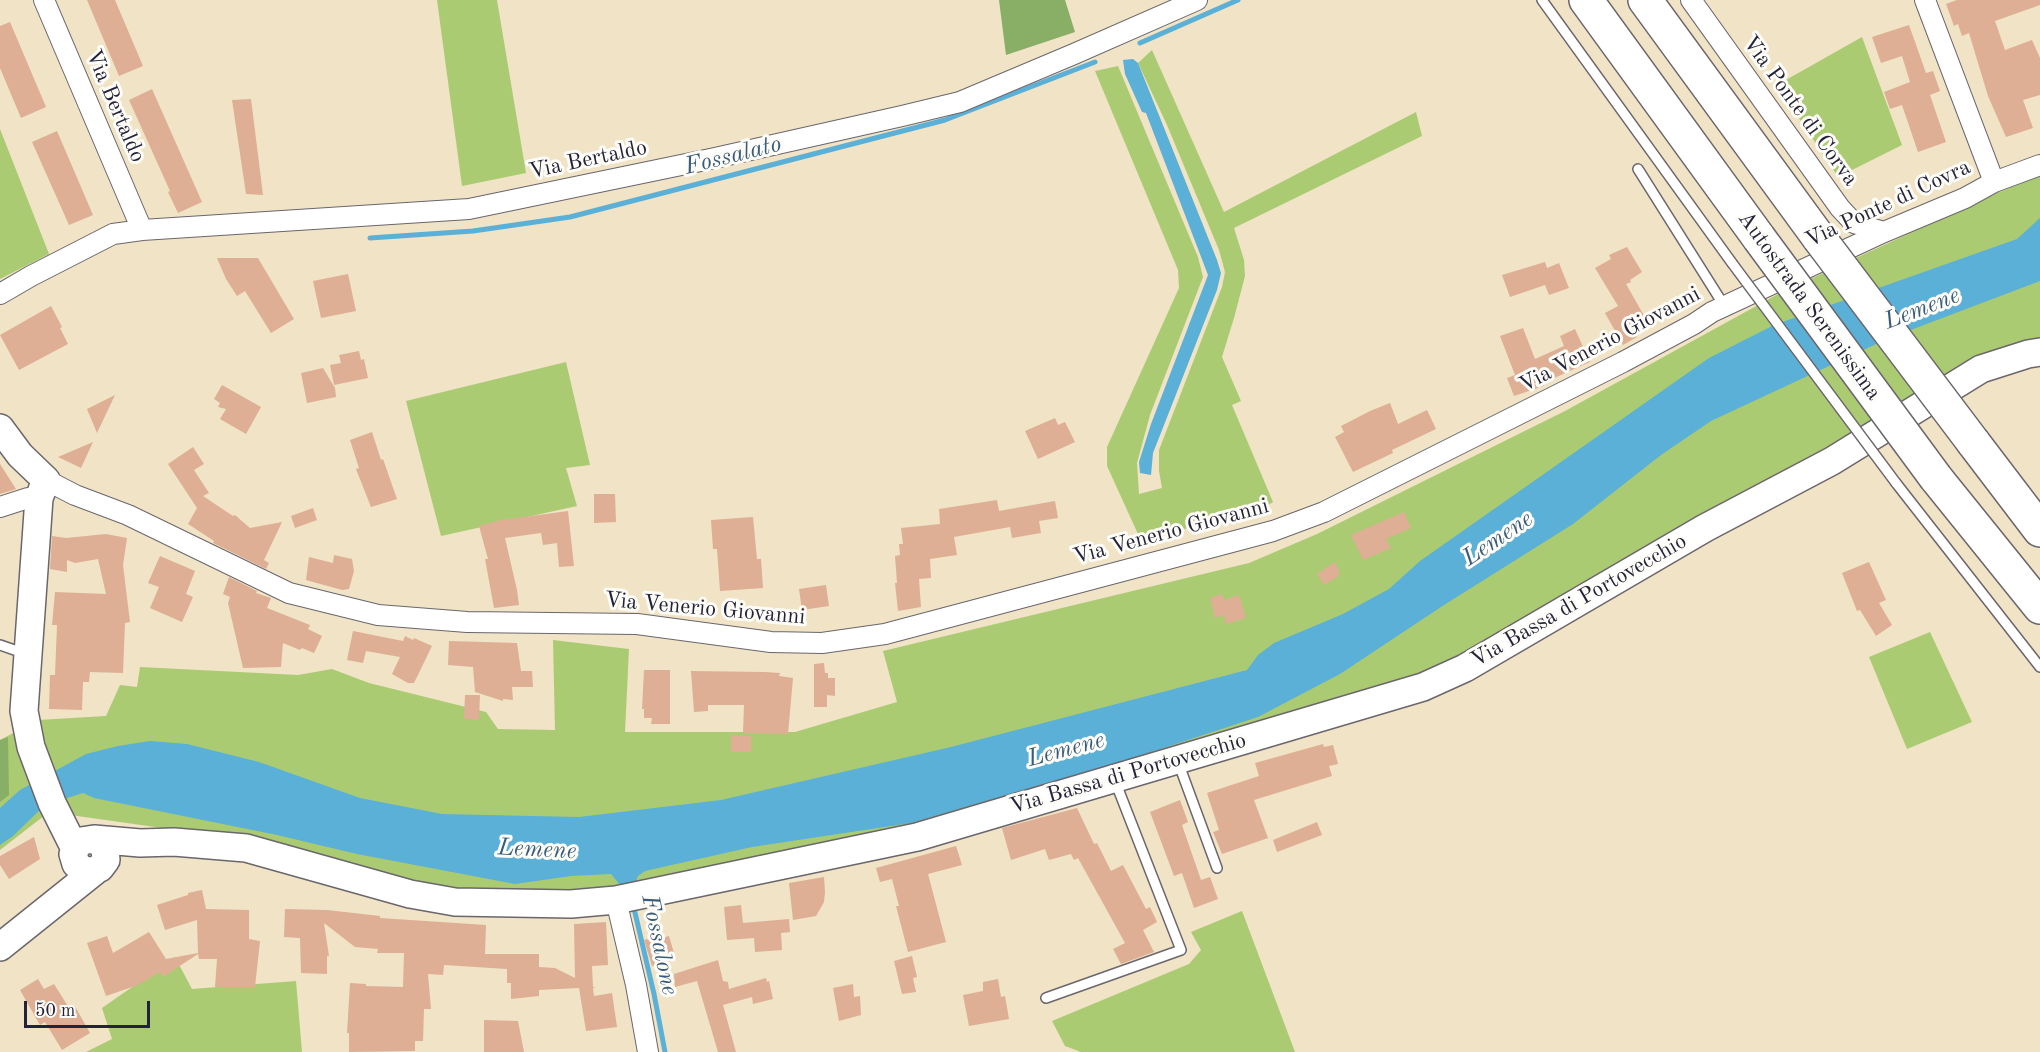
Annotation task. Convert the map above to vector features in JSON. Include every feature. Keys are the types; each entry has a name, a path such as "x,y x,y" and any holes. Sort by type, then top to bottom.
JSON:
{"highway":[{"name":"Autostrada Serenissima","path":"1586,0 1936,478 2040,607"},
{"path":"1645,0 1827,238 1976,439 2040,530"}],"street":[{"name":"Via Bertaldo","path":"44,0 142,230"},
{"name":"Via Bertaldo","path":"0,294 113,234 142,230 469,209 727,156 960,102 1197,0"},
{"name":"Via Ponte di Corva","path":"1691,0 1840,208 1854,224 1884,232"},
{"path":"1925,0 1994,182"},
{"name":"Via Ponte di Covra","path":"1725,307 1884,232 1965,198 1994,182 2040,165"},
{"name":"Via Venerio Giovanni","path":"43,489 75,495 128,515 289,593 378,615 467,622 637,624 771,642 822,643 885,634 1273,531 1324,512 1623,362 1725,307"},
{"name":"Via Bassa di Portovecchio","path":"89,854 140,843 174,842 246,848 410,894 455,902 571,904 628,897 917,837 1423,687 1465,668 1705,528 1832,462 1981,369 2040,352"},
{"path":"0,428 43,489 24,711 31,747 56,811 89,854 64,895 0,947"},
{"path":"0,507 28,498 43,489"},
{"path":"628,897 636,985 648,1052"}],"lane":[{"path":"1542,0 1732,263 1896,483 2040,667"},
{"path":"1638,169 1725,307"},
{"path":"1827,238 1848,254"},
{"path":"1921,356 1976,439 2040,513"},
{"path":"0,645 28,655"},
{"path":"1178,760 1217,868"},
{"path":"1046,998 1181,950 1114,778"}],"green space":[{"path":"437,0 497,0 526,173 462,186"},
{"path":"999,0 1065,0 1075,32 1006,55"},
{"path":"1862,37 1902,145 1838,177 1777,85"},
{"path":"1152,50 1224,212 1416,112 1422,136 1234,228 1244,260 1245,276 1222,357 1241,401 1232,405 1273,502 1259,511 1172,532 1143,545 1107,466 1107,447 1179,288 1178,270 1095,71 1118,66 1198,257 1203,277 1150,415 1137,463 1139,494 1162,488 1159,450 1222,287 1225,272 1219,250 1167,125 1138,63"},
{"path":"0,129 49,254 0,279"},
{"path":"2040,176 2040,355 1981,365 1459,665 1021,803 621,892 461,892 355,873 247,840 49,812 0,850 0,740 38,720 106,716 120,685 137,687 140,667 298,675 332,669 369,683 486,712 498,729 555,730 553,640 629,649 625,732 795,732 897,702 883,651 1249,563 1317,534 1565,411 1780,293 1999,192"},
{"path":"566,362 590,465 566,468 577,506 441,536 406,401"},
{"path":"1930,632 1972,722 1907,749 1869,657"},
{"path":"8,737 9,795 0,802 0,740"},
{"path":"1242,911 1295,1052 1081,1052 1065,1046 1052,1021 1189,964 1201,950 1191,932"},
{"path":"175,957 192,989 296,981 302,1052 86,1052 112,1039 102,1008"}],"water":[{"path":"1133,59 1138,63 1221,273 1217,290 1153,453 1151,475 1140,473 1139,462 1151,424 1208,275 1146,113 1142,112 1125,74 1123,60"},
{"name":"Lemene","path":"2040,218 2040,281 1887,339 1711,421 1661,455 1573,524 1340,674 1258,717 1127,760 911,823 752,847 645,871 638,876 635,884 630,886 620,885 611,874 571,876 515,884 357,854 277,835 94,798 83,793 45,805 13,836 0,845 0,808 20,790 86,754 150,741 187,744 259,762 360,798 442,814 579,817 721,800 951,747 1247,670 1258,655 1274,643 1343,614 1389,589 1420,561 1709,358 1774,325 2017,239"}],"building":[{"path":"87,0 115,0 143,66 119,76"},
{"path":"1957,0 2040,0 2040,5 1995,21 2005,50 2032,40 2040,58 2040,95 2023,100 2033,128 2006,137 1988,96 1969,33 1962,36 1958,24 1954,26 1946,4"},
{"path":"10,22 46,107 21,118 0,68 0,26"},
{"path":"1909,25 1926,73 1933,71 1940,91 1930,95 1946,142 1918,152 1902,105 1890,109 1884,92 1910,82 1902,56 1881,63 1872,37"},
{"path":"152,89 202,202 178,213 129,100"},
{"path":"251,99 263,195 246,194 232,100"},
{"path":"57,131 93,215 69,225 32,142"},
{"path":"1627,247 1642,272 1626,284 1650,326 1623,345 1605,313 1618,306 1595,268 1611,259 1609,255"},
{"path":"217,258 258,258 294,319 271,333 245,291 237,296 226,279"},
{"path":"1545,262 1547,268 1559,263 1569,288 1549,295 1545,285 1510,297 1502,275"},
{"path":"348,274 356,311 321,318 313,281"},
{"path":"51,306 68,344 19,370 0,335"},
{"path":"1523,328 1535,359 1564,346 1560,336 1575,329 1590,362 1543,383 1544,386 1514,396 1507,378 1515,375 1500,336"},
{"path":"359,351 361,360 364,359 368,378 334,385 330,365 341,363 339,355"},
{"path":"323,368 335,388 336,397 307,403 301,373"},
{"path":"222,385 261,407 246,434 220,419 226,409 218,407 220,403 214,399"},
{"path":"115,395 97,433 87,409"},
{"path":"1390,403 1398,424 1427,410 1436,429 1353,472 1335,437 1344,432 1341,426"},
{"path":"1055,418 1058,425 1065,422 1075,442 1038,459 1025,431"},
{"path":"372,432 397,499 371,507 356,469 359,468 350,440"},
{"path":"93,442 81,468 58,457"},
{"path":"193,447 204,464 194,470 209,493 203,496 233,516 235,515 250,528 282,522 264,560 269,563 266,569 213,543 214,541 188,524 197,508 168,464"},
{"path":"0,464 16,489 0,494"},
{"path":"594,494 615,494 616,522 594,523"},
{"path":"997,500 999,511 1055,501 1058,518 1039,521 1041,533 1012,538 1010,527 954,537 957,555 930,559 931,578 919,579 921,607 898,611 895,556 900,555 899,544 903,544 901,528 940,524 939,509"},
{"path":"313,508 317,520 295,528 291,516"},
{"path":"568,511 574,566 559,567 557,543 543,545 541,533 505,538 519,605 494,608 485,559 488,559 479,526 501,520"},
{"path":"1404,512 1411,528 1386,539 1391,548 1363,560 1351,535"},
{"path":"753,517 757,559 761,559 763,588 720,591 717,549 713,549 711,520"},
{"path":"106,534 127,538 123,565 130,622 125,623 123,673 90,672 89,682 83,682 82,710 49,709 50,675 55,675 57,625 52,625 55,592 106,594 98,559 75,563 67,560 67,572 50,569 52,536 66,538"},
{"path":"334,555 352,559 354,571 349,589 342,590 306,580 309,557 333,563"},
{"path":"160,556 195,571 186,594 193,597 182,622 150,608 159,587 148,583"},
{"path":"1335,562 1339,576 1324,585 1317,574"},
{"path":"1869,562 1886,600 1879,603 1892,625 1876,636 1860,610 1857,611 1842,573"},
{"path":"229,577 257,591 256,593 271,598 267,608 310,625 308,629 322,636 314,653 283,643 281,667 243,668 228,603 230,597 223,594"},
{"path":"826,585 829,606 802,610 799,589"},
{"path":"1222,594 1224,600 1239,595 1246,618 1226,624 1224,615 1215,618 1210,598"},
{"path":"353,631 403,641 405,636 432,646 414,683 408,683 392,674 400,657 366,651 363,663 347,660"},
{"path":"449,641 517,643 521,671 532,671 533,687 512,687 513,700 503,699 503,701 475,692 473,667 448,665"},
{"path":"824,663 828,678 835,678 835,696 827,695 827,707 814,707 814,664"},
{"path":"644,670 670,670 670,724 651,724 652,718 644,718 644,709 642,709"},
{"path":"691,671 780,673 779,676 793,678 788,734 743,733 744,705 708,705 708,711 694,712"},
{"path":"465,695 480,695 479,720 464,719"},
{"path":"731,735 751,736 751,752 731,752"},
{"path":"1323,744 1324,747 1333,745 1338,764 1329,766 1332,776 1254,800 1268,838 1222,854 1213,832 1219,830 1207,793 1259,776 1255,763"},
{"path":"1180,800 1188,822 1182,825 1201,880 1210,877 1218,899 1194,908 1182,873 1174,876 1150,812"},
{"path":"1077,808 1094,844 1097,843 1111,871 1123,865 1146,909 1150,907 1157,922 1143,930 1154,952 1121,964 1113,949 1125,943 1078,858 1074,860 1071,854 1049,860 1045,849 1011,860 1002,828"},
{"path":"1317,822 1322,835 1277,852 1273,840"},
{"path":"34,837 40,859 9,879 0,865 0,856"},
{"path":"956,846 962,865 928,874 946,942 908,952 896,906 899,906 892,879 880,882 876,868"},
{"path":"824,877 824,902 816,916 793,920 789,883"},
{"path":"202,890 206,909 249,910 249,939 260,941 255,987 215,987 217,959 199,959 198,954 163,977 160,972 138,985 106,996 87,943 107,936 113,953 149,932 166,959 198,953 197,920 165,930 157,905"},
{"path":"741,905 743,923 789,919 790,932 781,933 782,950 755,952 754,938 727,940 724,907"},
{"path":"285,909 327,910 380,916 380,918 486,925 485,954 539,954 539,967 555,968 575,978 574,924 606,922 608,965 592,966 593,987 596,988 593,988 594,996 612,993 617,1027 586,1031 579,988 539,990 539,996 511,999 511,983 507,983 507,969 444,965 443,975 428,974 431,1009 424,1009 423,1041 415,1041 415,1051 349,1052 349,1033 347,1033 350,983 403,987 404,953 377,953 378,949 355,947 324,923 329,956 327,956 327,974 301,973 300,938 284,937"},
{"path":"669,936 676,960 652,966 644,940"},
{"path":"912,956 917,977 913,978 916,992 902,994 894,961"},
{"path":"718,960 723,981 728,982 729,989 766,978 767,982 769,981 773,999 753,1004 752,997 723,1005 736,1052 718,1052 697,981 675,987 674,974"},
{"path":"38,979 44,989 54,984 71,1011 76,1008 90,1033 62,1050 45,1022 40,1025 20,990"},
{"path":"998,979 1001,997 1005,996 1009,1019 969,1026 963,995 983,991 983,982"},
{"path":"853,984 854,997 860,996 861,1015 839,1021 833,988"},
{"path":"484,1020 518,1021 524,1052 484,1052"}],"waterway":[{"name":"Fossalato","path":"1140,43 1238,0"},
{"name":"Fossalato","path":"370,238 473,231 570,217 945,120 1095,62"},
{"name":"Fossalone","path":"633,904 665,1052"}]}
